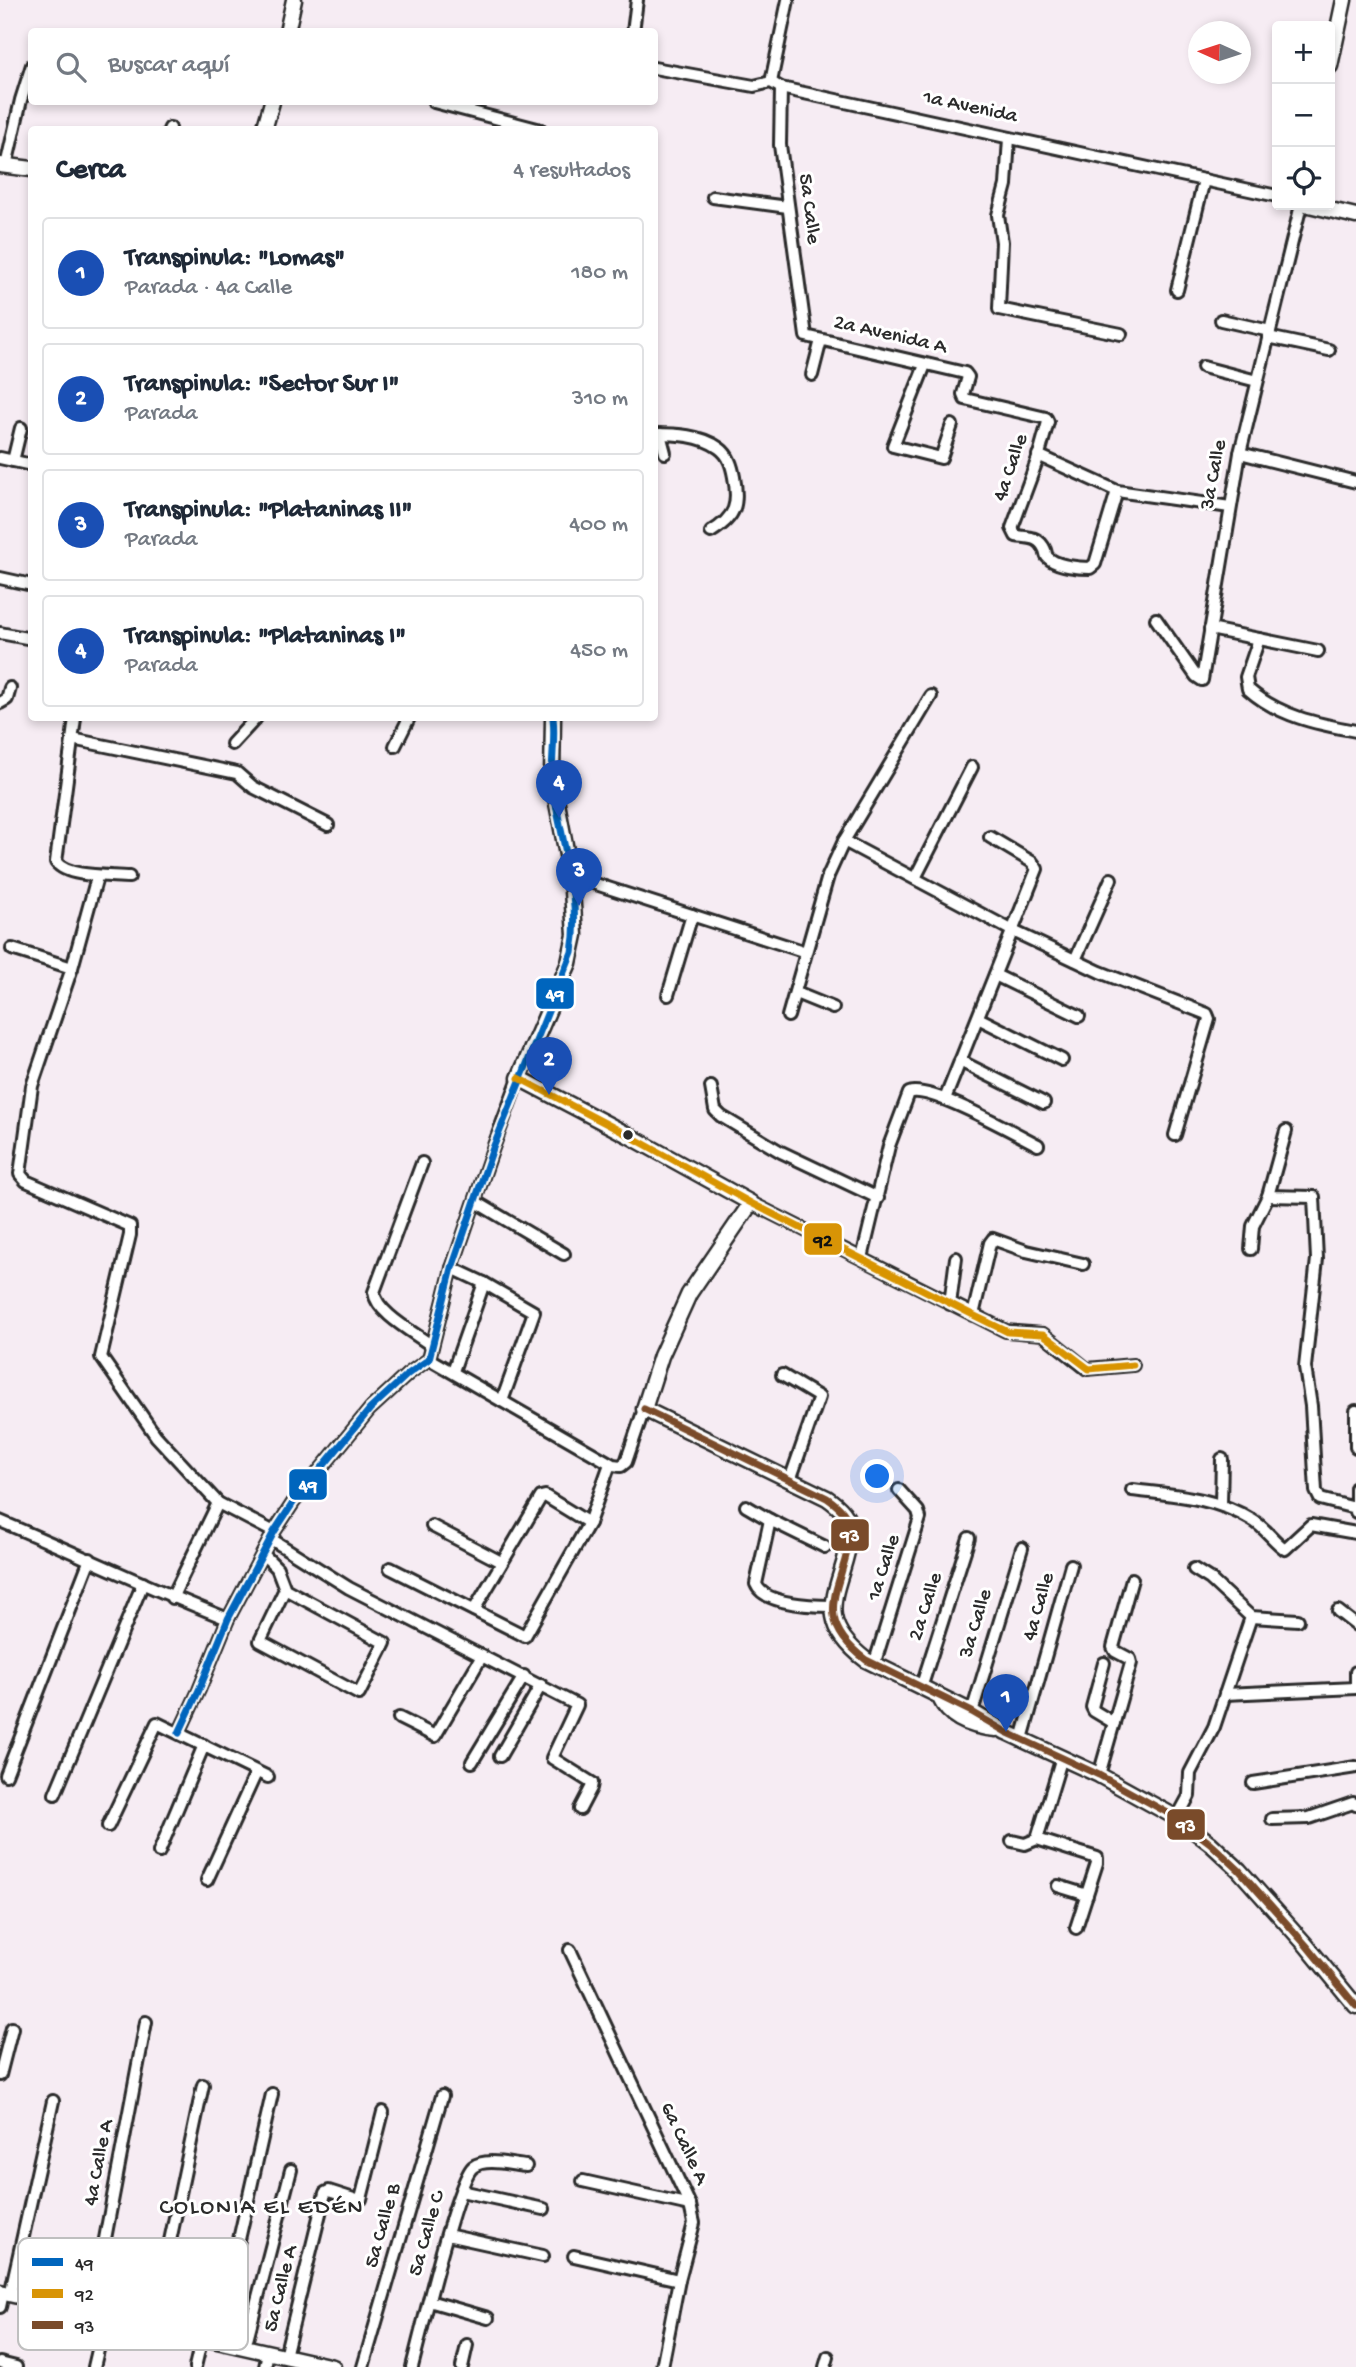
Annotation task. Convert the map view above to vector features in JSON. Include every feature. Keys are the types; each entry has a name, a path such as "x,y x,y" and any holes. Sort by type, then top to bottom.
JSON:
{"street":[{"path":"288,28 292,0"},
{"path":"634,28 638,0"},
{"path":"658,69 754,86 771,82 788,0"},
{"path":"1335,42 1344,0"},
{"path":"28,78 3,166 28,169"},
{"name":"1a Avenida","path":"771,82 781,89 1272,195"},
{"name":"5a Calle","path":"781,89 780,145 805,334"},
{"path":"265,126 269,105"},
{"path":"445,105 526,126"},
{"path":"1013,139 998,215 1002,251 999,309 1121,334"},
{"path":"1177,290 1204,180"},
{"path":"713,197 788,207"},
{"name":"3a Calle","path":"1156,619 1200,681 1240,453 1300,210"},
{"path":"1330,210 1356,216"},
{"path":"1221,320 1329,350"},
{"name":"2a Avenida A","path":"805,334 967,374 963,396 965,399 1048,420"},
{"path":"812,375 821,340"},
{"path":"925,365 893,446 943,457 952,425"},
{"path":"1203,367 1257,381"},
{"name":"4a Calle","path":"1048,420 1012,528 1016,536 1034,538 1051,560 1074,567 1090,568 1095,564 1117,491"},
{"path":"13,461 21,428"},
{"path":"658,434 696,438 720,449 728,457 737,484 737,499 725,524 711,532"},
{"path":"658,436 665,453"},
{"path":"1240,453 1356,482"},
{"path":"1038,455 1117,491 1230,507"},
{"path":"0,457 28,464"},
{"path":"0,578 28,584"},
{"path":"1210,629 1318,652"},
{"path":"0,633 28,638"},
{"path":"1259,639 1246,677 1248,690 1296,718 1356,730"},
{"path":"0,703 7,699 10,688"},
{"path":"788,1016 828,876 844,841 931,696"},
{"path":"75,721 56,859 60,867 97,877 129,877"},
{"path":"232,744 253,721"},
{"path":"395,746 408,721"},
{"path":"178,1733 200,1690 228,1619 273,1536 308,1483 370,1409 408,1374 429,1359 452,1268 493,1148 572,952 575,935 571,876 554,790 553,721"},
{"path":"72,739 237,773 253,788 328,825"},
{"path":"915,878 972,767"},
{"path":"945,1099 1037,867 990,837"},
{"path":"844,841 1013,931 1125,984 1209,1016 1175,1135"},
{"path":"571,876 806,952"},
{"path":"97,877 72,968 32,1086 20,1174 26,1181 130,1226 101,1356 156,1436 218,1503 273,1536 349,1588 578,1705 552,1758 592,1783 580,1809"},
{"path":"1075,960 1111,880"},
{"path":"668,995 692,915"},
{"path":"12,948 72,968"},
{"path":"995,975 1079,1016"},
{"path":"796,993 833,1008"},
{"path":"978,1018 1062,1060"},
{"path":"960,1061 1044,1103"},
{"path":"519,1078 751,1203 1008,1332 1043,1334 1089,1369 1133,1365"},
{"path":"711,1087 715,1110 721,1116 781,1152 878,1198"},
{"path":"862,1258 889,1146 909,1093 916,1091 945,1099 1038,1145"},
{"path":"1251,1249 1251,1233 1268,1196 1286,1131"},
{"path":"422,1163 374,1284 374,1292 375,1301 383,1310 432,1346"},
{"path":"1268,1196 1314,1197 1317,1259 1305,1367 1311,1406 1316,1491 1320,1499 1355,1510 1356,1488"},
{"path":"476,1202 564,1254"},
{"path":"429,1359 610,1464 621,1466 626,1462 661,1356 689,1294 751,1203"},
{"path":"972,1315 993,1240 997,1239 1026,1251 1083,1264"},
{"path":"950,1304 956,1258"},
{"path":"452,1268 534,1312 502,1401"},
{"path":"453,1371 484,1283"},
{"path":"782,1376 819,1398 790,1480"},
{"path":"644,1409 837,1505 849,1521 850,1538 833,1606 836,1623 844,1641 874,1665 972,1712 1001,1729 1099,1774 1177,1818 1239,1870 1306,1945 1356,2007"},
{"path":"1356,1411 1356,1447"},
{"path":"1221,1504 1223,1458"},
{"path":"390,1568 521,1636 527,1635 589,1523 610,1464"},
{"name":"1a Calle","path":"874,1665 920,1518 918,1511 899,1490"},
{"path":"1132,1490 1221,1504 1256,1522 1285,1549 1311,1525 1356,1533"},
{"path":"474,1611 542,1497 589,1523"},
{"path":"172,1598 218,1503"},
{"path":"746,1506 825,1547"},
{"path":"770,1520 756,1581 757,1588 795,1605 833,1606"},
{"path":"0,1521 172,1598 228,1619"},
{"path":"432,1526 501,1562"},
{"name":"2a Calle","path":"921,1689 969,1538"},
{"name":"3a Calle","path":"972,1712 1022,1548"},
{"path":"263,1555 277,1568 285,1589 385,1643 359,1694 260,1641 285,1589"},
{"path":"6,1775 90,1559"},
{"name":"4a Calle","path":"1022,1739 1071,1565"},
{"path":"1194,1569 1210,1579 1251,1617 1298,1619"},
{"path":"1099,1774 1131,1662 1113,1647 1132,1579"},
{"path":"55,1794 143,1583"},
{"path":"1338,1611 1356,1625"},
{"path":"1177,1818 1189,1796 1190,1773 1208,1742 1251,1617"},
{"path":"399,1718 435,1736 482,1656"},
{"path":"1104,1663 1092,1707 1114,1723"},
{"path":"1225,1694 1356,1686 1356,1672"},
{"path":"472,1762 524,1676"},
{"path":"500,1756 541,1685"},
{"path":"940,1698 948,1711 968,1723 1001,1729"},
{"path":"108,1826 156,1723 268,1777"},
{"path":"159,1853 204,1745"},
{"path":"1037,1839 1062,1757"},
{"path":"1254,1783 1356,1767"},
{"path":"207,1880 256,1773"},
{"path":"1272,1819 1309,1818 1356,1805"},
{"path":"1012,1841 1025,1844 1037,1839 1097,1858 1076,1928"},
{"path":"1058,1886 1087,1895"},
{"name":"6a Calle A","path":"570,1950 690,2205 694,2222 679,2280 662,2367"},
{"name":"4a Calle A","path":"104,2238 146,2022"},
{"path":"0,2075 12,2028"},
{"path":"171,2238 203,2085"},
{"path":"235,2238 272,2094"},
{"name":"5a Calle B","path":"363,2367 442,2096"},
{"path":"18,2238 53,2101"},
{"name":"5a Calle A","path":"285,2356 325,2193 329,2191 362,2199 383,2112"},
{"name":"5a Calle C","path":"412,2367 447,2235 470,2170 480,2163 526,2166"},
{"path":"248,2335 291,2170"},
{"path":"583,2181 690,2205"},
{"path":"461,2191 544,2209"},
{"path":"447,2235 543,2256"},
{"path":"3,2297 18,2238"},
{"path":"574,2256 679,2280"},
{"path":"429,2301 488,2318"},
{"path":"462,2367 467,2345"},
{"path":"248,2349 266,2360 285,2356 333,2367"},
{"path":"195,2367 204,2350"},
{"path":"0,2363 16,2367"}],"transit line":[{"name":"49","path":"179,1733 228,1619 274,1532 293,1503 370,1409 408,1374 429,1359 452,1268 493,1148 572,952 572,890 553,787 553,721"},
{"name":"92","path":"519,1078 751,1203 1008,1332 1043,1334 1089,1369 1133,1365"},
{"name":"93","path":"644,1409 827,1498 836,1505 846,1516 851,1531 834,1600 838,1629 848,1644 866,1660 972,1712 1006,1732 1099,1775 1177,1818 1239,1870 1356,2006"}],"place":[{"name":"Transpinula: \"Plataninas I\"","path":"559,818"},
{"name":"Transpinula: \"Plataninas II\"","path":"579,906"},
{"name":"Transpinula: \"Sector Sur I\"","path":"549,1095"},
{"name":"Transpinula: \"Lomas\"","path":"1006,1732"}],"district":[{"name":"COLONIA EL EDÉN","path":"262,2208"}]}
